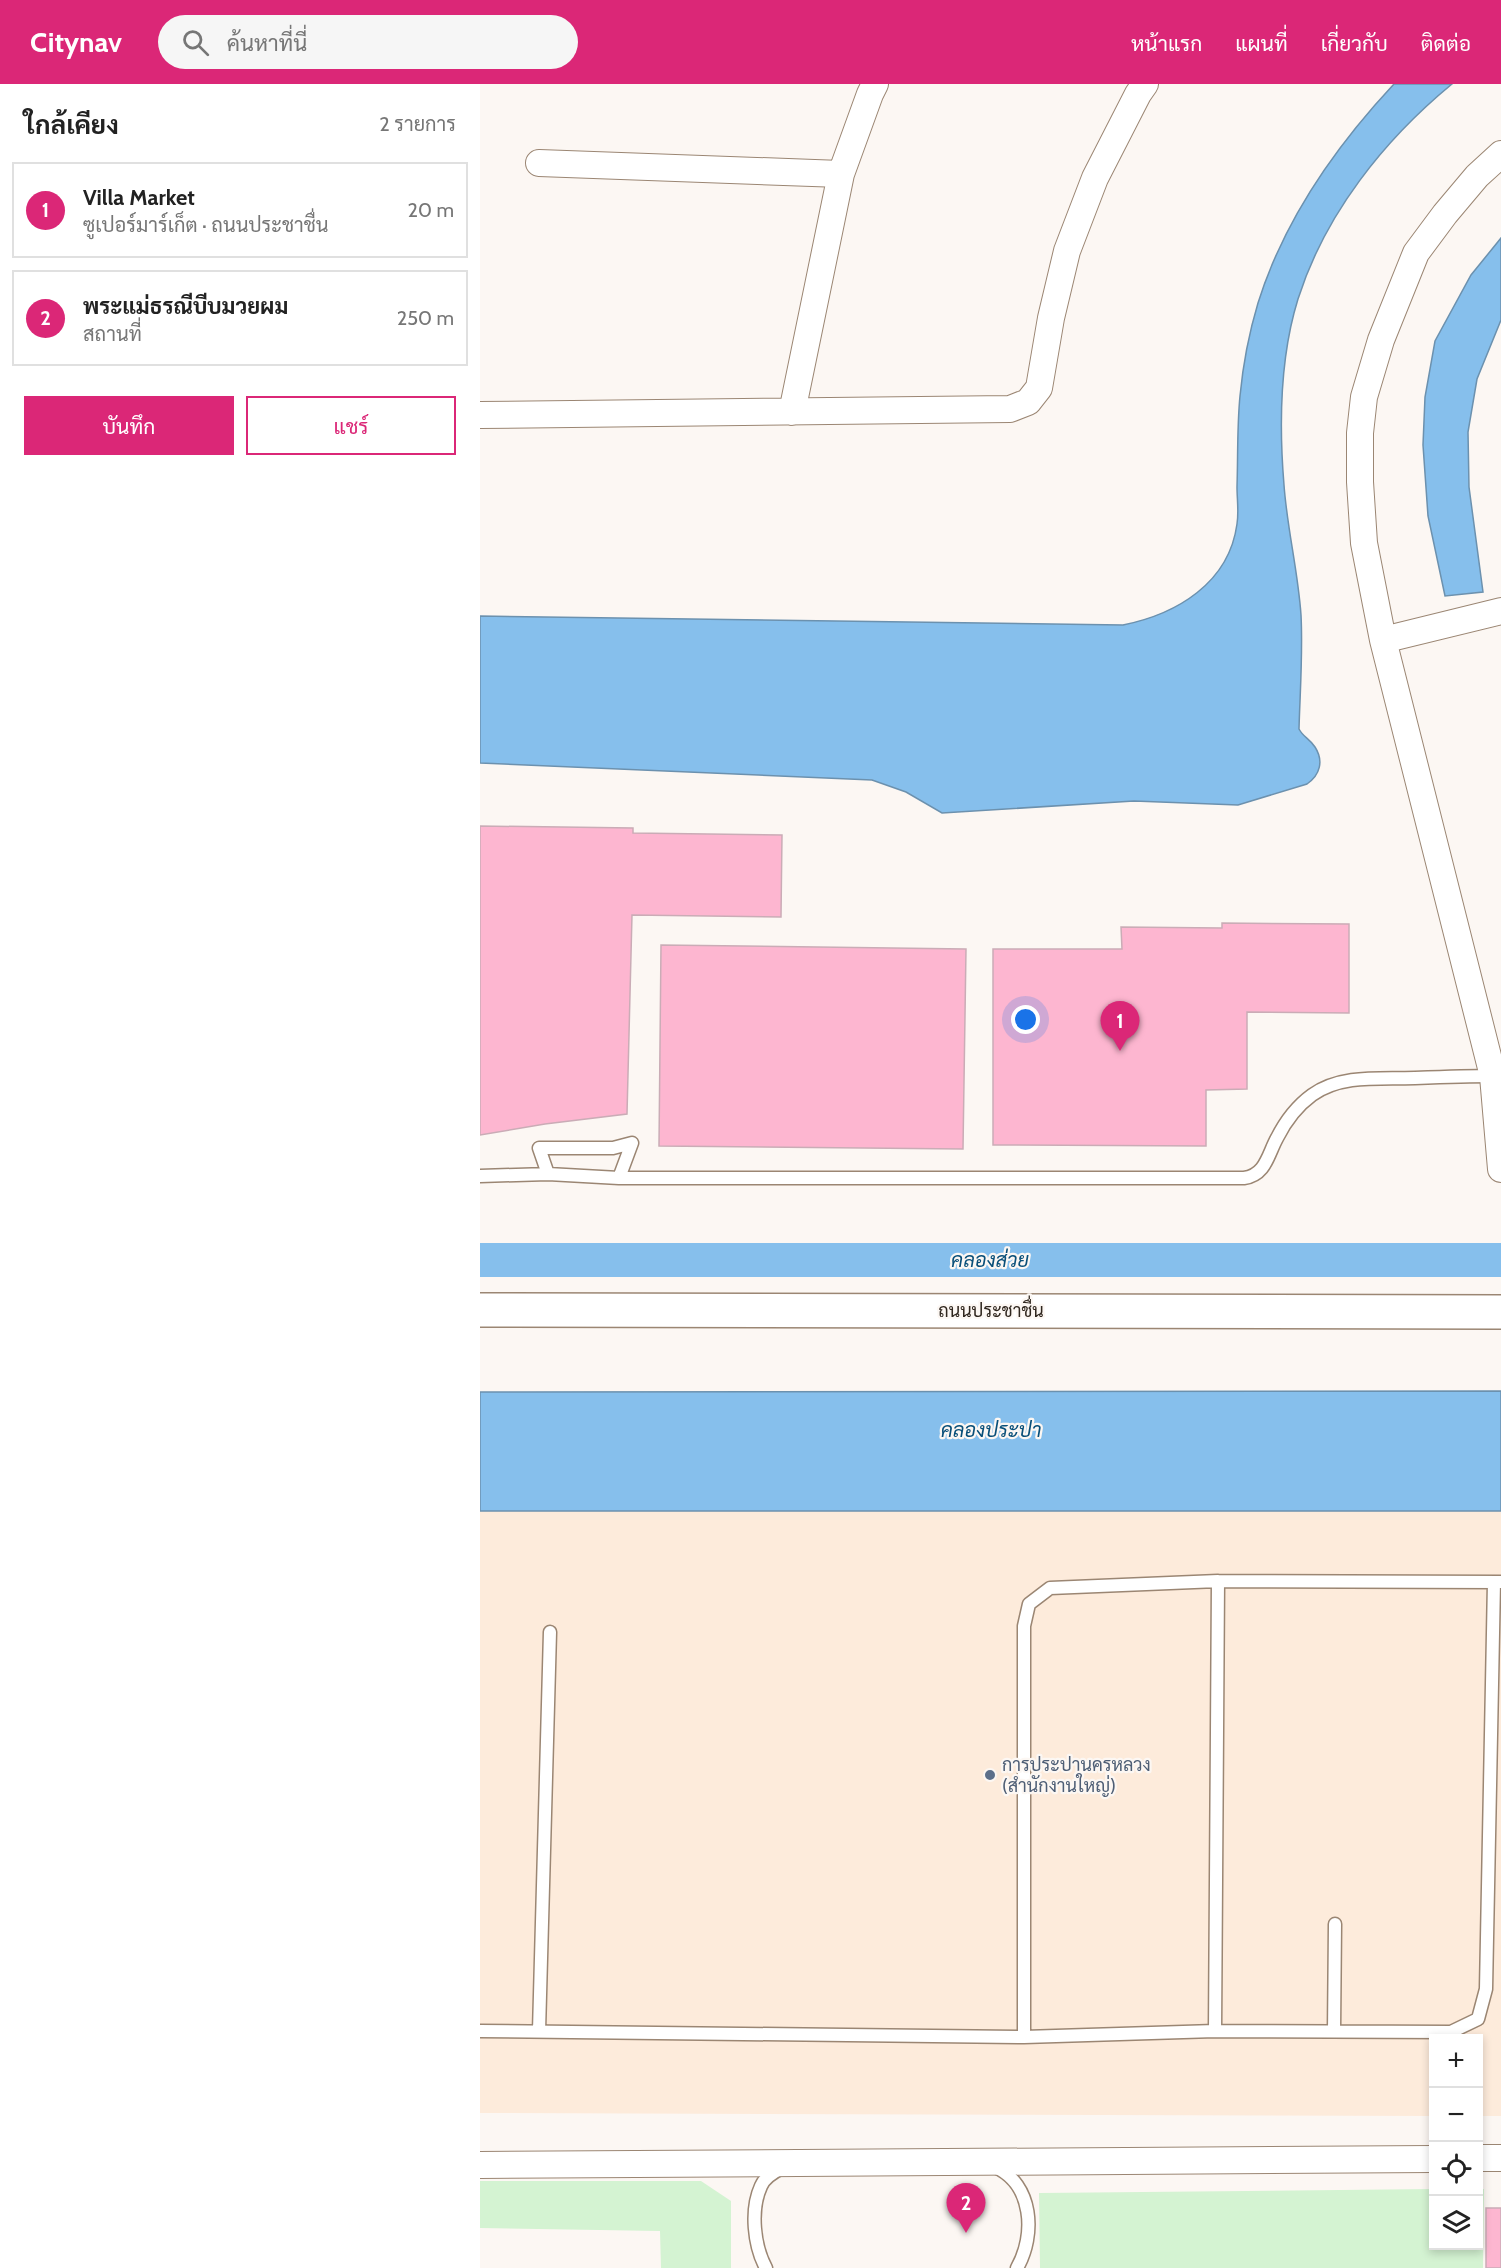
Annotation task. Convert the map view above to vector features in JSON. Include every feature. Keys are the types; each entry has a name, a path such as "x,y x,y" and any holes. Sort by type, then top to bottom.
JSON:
{"main road":[{"name":"ถนนประชาชื่น","path":"480,1310 1501,1312"}],"street":[{"path":"792,412 840,174 875,84"},
{"path":"480,415 1010,409 1028,402 1039,388 1051,318 1067,251 1095,178 1145,84"},
{"path":"1501,154 1477,176 1416,253 1381,340 1364,397 1360,434 1364,543 1383,640 1493,1076 1501,1169"},
{"path":"539,163 840,174"},
{"path":"1383,640 1501,611"},
{"path":"1501,1305 1501,1312"},
{"path":"1483,2158 1501,2158"},
{"path":"480,2165 1429,2159"}],"lane":[{"path":"480,1176 548,1174 619,1178 1249,1177 1263,1168 1276,1138 1298,1107 1312,1095 1328,1087 1360,1079 1493,1076"},
{"path":"548,1174 539,1148 613,1148 632,1143 619,1178"},
{"path":"1215,2031 1218,1581"},
{"path":"480,2031 1024,2037 1215,2031 1451,2032 1478,2019 1486,1989 1498,1582 1218,1581 1050,1588 1029,1604 1024,1626 1024,2037"},
{"path":"539,2031 550,1632"},
{"path":"1488,1870 1501,1870"},
{"path":"1334,2031 1335,1924"},
{"path":"976,2162 999,2169 1017,2183 1025,2201 1029,2268"},
{"path":"764,2266 755,2231 761,2186 779,2169 799,2163"},
{"path":"1017,2268 1028,2237"}],"shaded area":[{"name":"การประปานครหลวง (สำนักงานใหญ่)","path":"480,1511 1501,1511 1501,2116 1483,2116 1483,2034 1429,2034 1429,2116 480,2113"}],"green space":[{"path":"480,2181 701,2181 731,2201 731,2268 661,2268 660,2231 480,2228"},
{"path":"1429,2189 1429,2250 1483,2250 1484,2189 1483,2268 1040,2268 1039,2193"}],"water":[{"path":"1394,84 1452,84 1403,129 1381,154 1341,208 1324,237 1298,299 1284,368 1281,415 1282,462 1285,501 1301,615 1299,729 1315,747 1320,762 1318,772 1307,784 1238,805 1134,801 942,813 906,792 872,780 480,763 480,616 1123,625 1162,613 1197,593 1212,579 1223,563 1232,545 1237,524 1241,384 1252,326 1269,272 1282,242 1314,186 1352,133"},
{"path":"1501,238 1501,320 1477,379 1468,432 1469,487 1483,592 1445,596 1428,516 1423,445 1425,397 1435,341 1471,275"},
{"name":"คลองประปา","path":"1501,1391 1501,1511 480,1511 480,1392"}],"building":[{"path":"480,826 633,828 633,833 782,835 781,917 632,915 627,1114 480,1135"},
{"path":"1222,923 1349,924 1349,1013 1247,1012 1247,1089 1206,1090 1206,1146 993,1145 993,949 1122,949 1121,927 1222,928"},
{"path":"661,945 966,949 963,1149 659,1146"},
{"path":"1486,2208 1501,2208 1501,2268 1486,2268"}],"waterway":[{"name":"คลองส่วย","path":"480,1260 1501,1260"}],"place":[{"name":"Villa Market","path":"1120,1051"},
{"name":"การประปานครหลวง (สำนักงานใหญ่)","path":"990,1775"},
{"name":"พระแม่ธรณีบีบมวยผม","path":"966,2233"}]}
